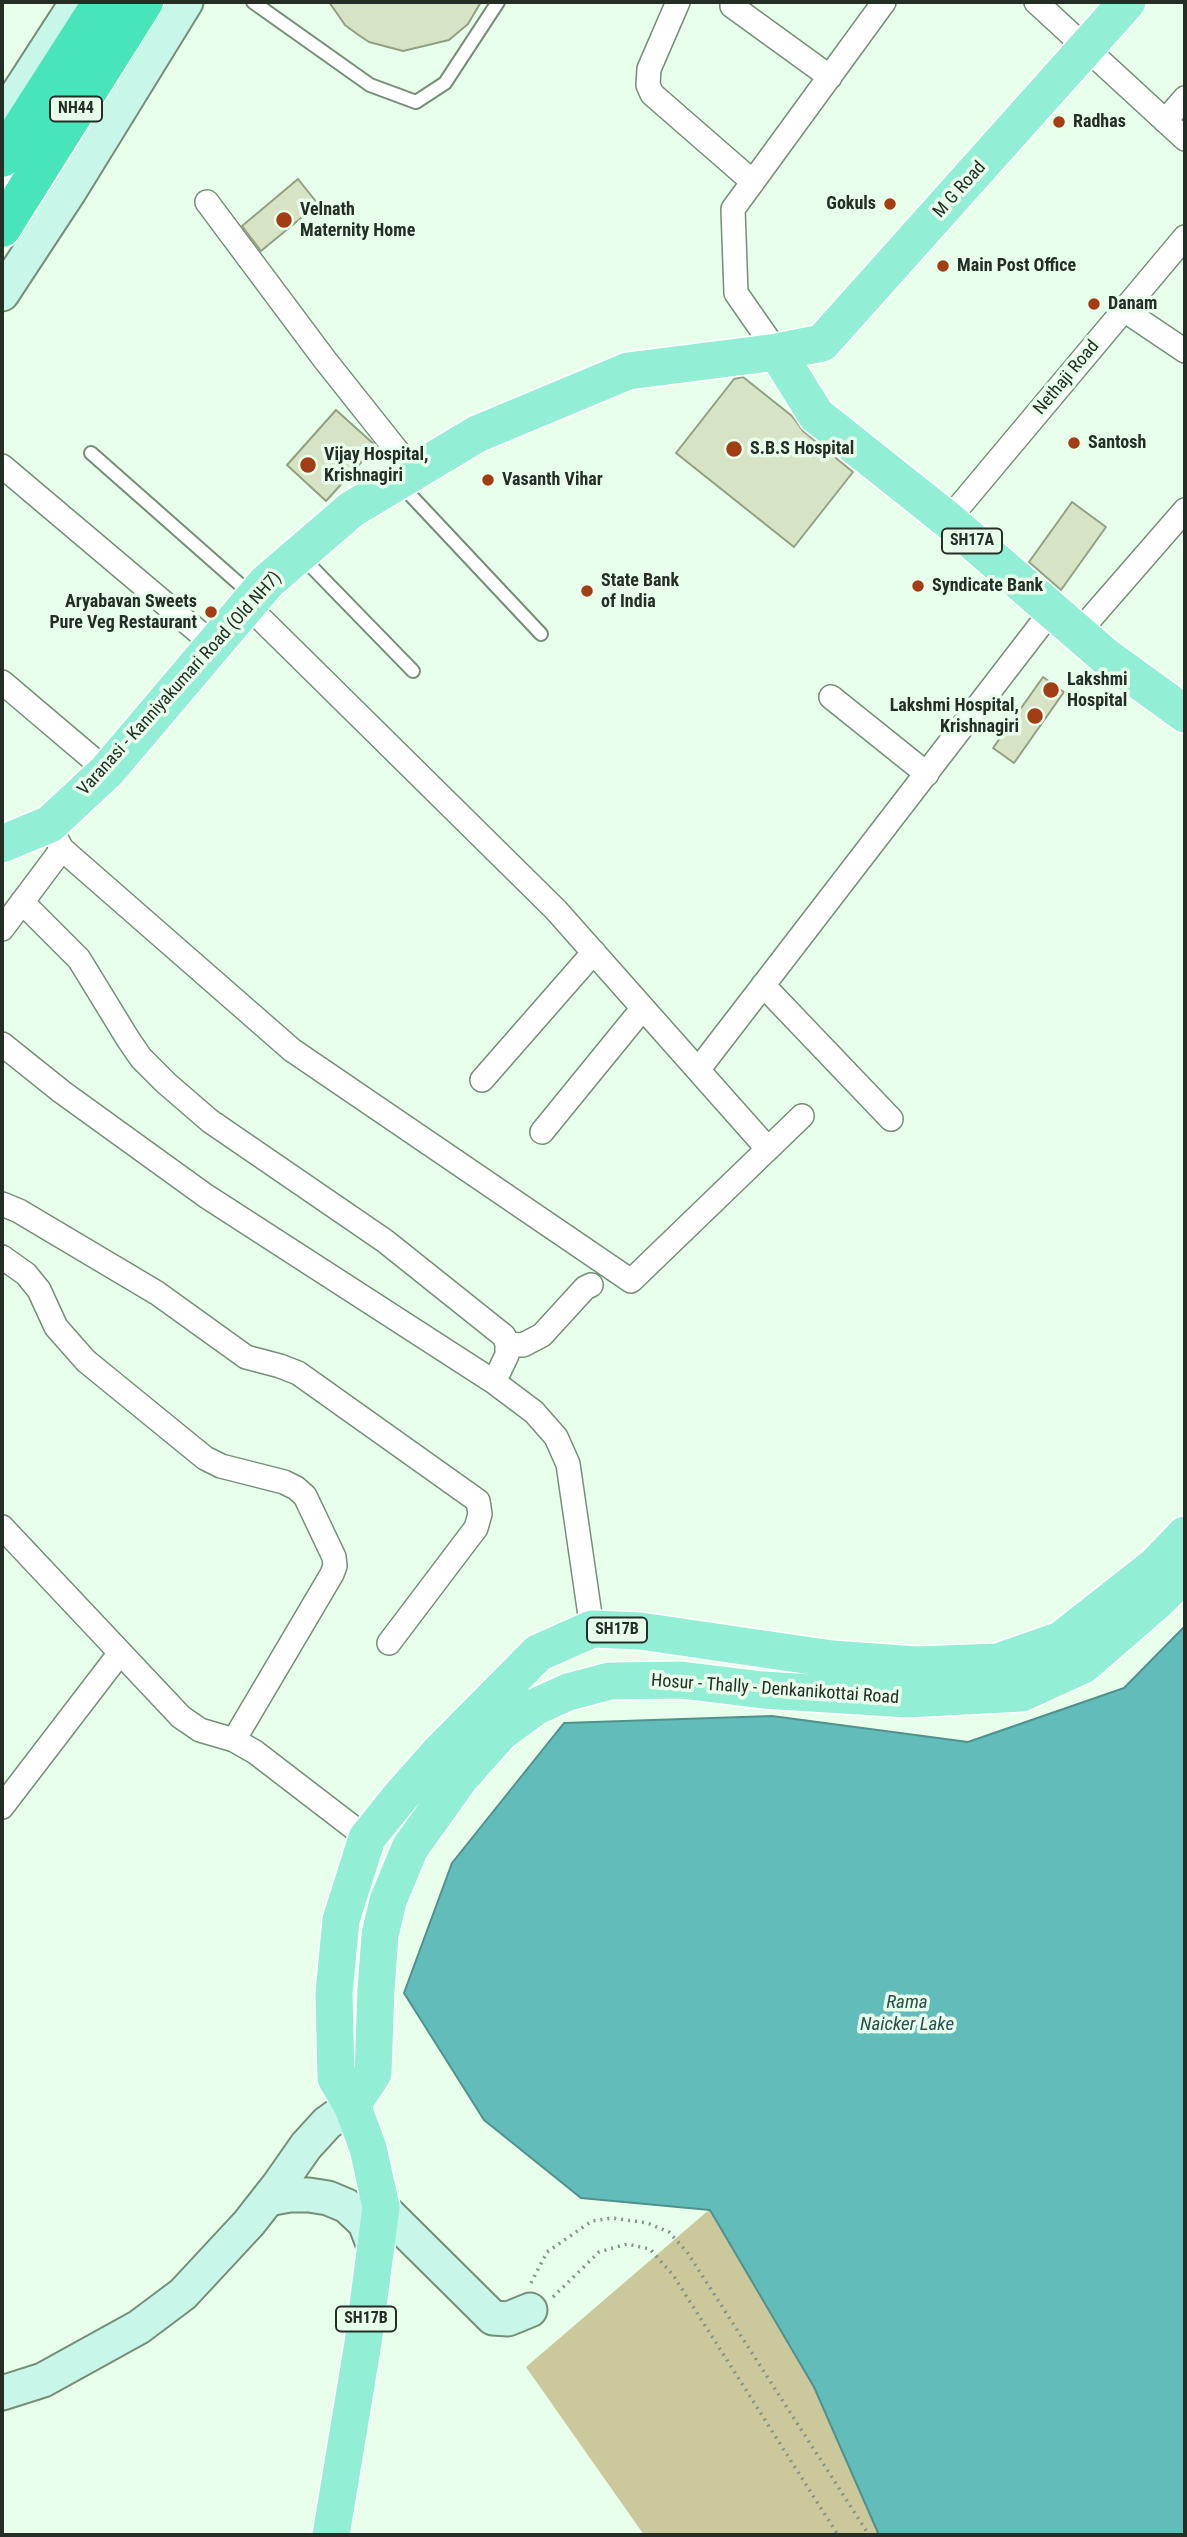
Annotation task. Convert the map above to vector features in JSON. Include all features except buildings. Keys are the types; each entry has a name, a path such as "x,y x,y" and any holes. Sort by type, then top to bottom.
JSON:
{"highway":[{"name":"NH44","path":"2,158 102,2"},
{"name":"NH44","path":"5,223 144,2"}],"main road":[{"name":"M G Road","path":"777,352 822,343 1127,2"},
{"name":"Varanasi - Kanniyakumari Road (Old NH7)","path":"2,844 56,836 107,771 267,582 352,509 477,434 628,371 777,352"},
{"name":"SH17A","path":"777,352 816,415 948,520 1105,656 1185,714"},
{"name":"Hosur - Thally - Denkanikottai Road","path":"331,2535 363,2343 381,2207 368,2148 352,2105 336,2078 334,1993 341,1920 368,1838 400,1797 439,1753 538,1653 592,1629 640,1631 832,1659 916,1664 998,1662 1061,1640 1155,1566 1185,1535"},
{"name":"Hosur - Thally - Denkanikottai Road","path":"352,2105 373,2073 380,1935 388,1901 410,1849 476,1759 500,1732 535,1707 568,1692 610,1681 681,1680 763,1690 907,1699 1022,1693 1083,1665 1185,1573"}],"street":[{"path":"2,118 77,2"},
{"path":"2,293 77,180 186,2"},
{"path":"678,2 649,69 648,85 652,94 753,182"},
{"path":"777,352 736,293 733,209 884,2"},
{"path":"1036,2 1185,139"},
{"path":"732,6 830,77"},
{"path":"1165,121 1185,98"},
{"path":"207,202 325,360 406,477"},
{"name":"Nethaji Road","path":"948,520 1185,237"},
{"path":"1124,310 1185,351"},
{"path":"2,466 214,645"},
{"path":"698,1070 927,774 1065,621 1185,510"},
{"path":"251,601 525,877 768,1149"},
{"path":"2,682 107,771"},
{"path":"831,697 927,774"},
{"path":"2,929 22,902 56,836 292,1050 631,1281 803,1116"},
{"path":"22,902 79,959 141,1058 166,1083 211,1121 385,1241 504,1336 507,1355 494,1382"},
{"path":"482,1080 594,953"},
{"path":"763,985 891,1119"},
{"path":"542,1132 643,1008"},
{"path":"2,1044 62,1092 206,1196 494,1382 534,1412 556,1437 568,1464 592,1629"},
{"path":"2,1204 19,1211 157,1293 246,1357 298,1373 478,1501 480,1514 476,1528 389,1643"},
{"path":"2,1257 26,1275 40,1290 56,1327 86,1361 205,1458 221,1466 284,1482 305,1496 334,1558 335,1566 234,1740"},
{"path":"507,1344 523,1345 542,1335 591,1285"},
{"path":"2,1527 181,1717 200,1730 234,1740 255,1752 368,1838"},
{"path":"2,1807 120,1653"},
{"path":"2,2393 43,2380 139,2327 183,2294 268,2199 313,2138 327,2123 352,2105"},
{"path":"268,2199 309,2195 328,2198 347,2206 365,2223 375,2249"},
{"path":"381,2207 493,2318 508,2319 530,2310"}],"lane":[{"path":"253,2 370,85 416,102 445,83 498,2"},
{"path":"91,453 251,601"},
{"path":"406,477 541,634"},
{"path":"300,554 413,671"}],"path":[{"path":"530,2310 531,2280 547,2252 592,2221 612,2218 647,2223 668,2232 687,2252 869,2535"},
{"path":"530,2310 550,2299 599,2252 627,2244 650,2249 673,2275 838,2535"}],"shaded area":[{"path":"710,2209 814,2387 879,2535 644,2535 526,2367"}],"water":[{"name":"Rama Naicker Lake","path":"1185,1626 1185,2535 879,2535 814,2387 710,2210 581,2198 484,2120 404,1993 452,1863 564,1723 772,1716 968,1742 1124,1688"}],"place":[{"name":"Radhas","path":"1059,122"},
{"name":"Gokuls","path":"890,204"},
{"name":"Velnath Maternity Home","path":"284,220"},
{"name":"Main Post Office","path":"943,266"},
{"name":"Danam","path":"1094,304"},
{"name":"Santosh","path":"1074,443"},
{"name":"S.B.S Hospital","path":"734,449"},
{"name":"Vijay Hospital, Krishnagiri","path":"308,465"},
{"name":"Vasanth Vihar","path":"488,480"},
{"name":"Syndicate Bank","path":"918,586"},
{"name":"State Bank of India","path":"587,591"},
{"name":"Aryabavan Sweets Pure Veg Restaurant","path":"211,612"},
{"name":"Lakshmi Hospital","path":"1051,690"},
{"name":"Lakshmi Hospital, Krishnagiri","path":"1035,716"}]}
